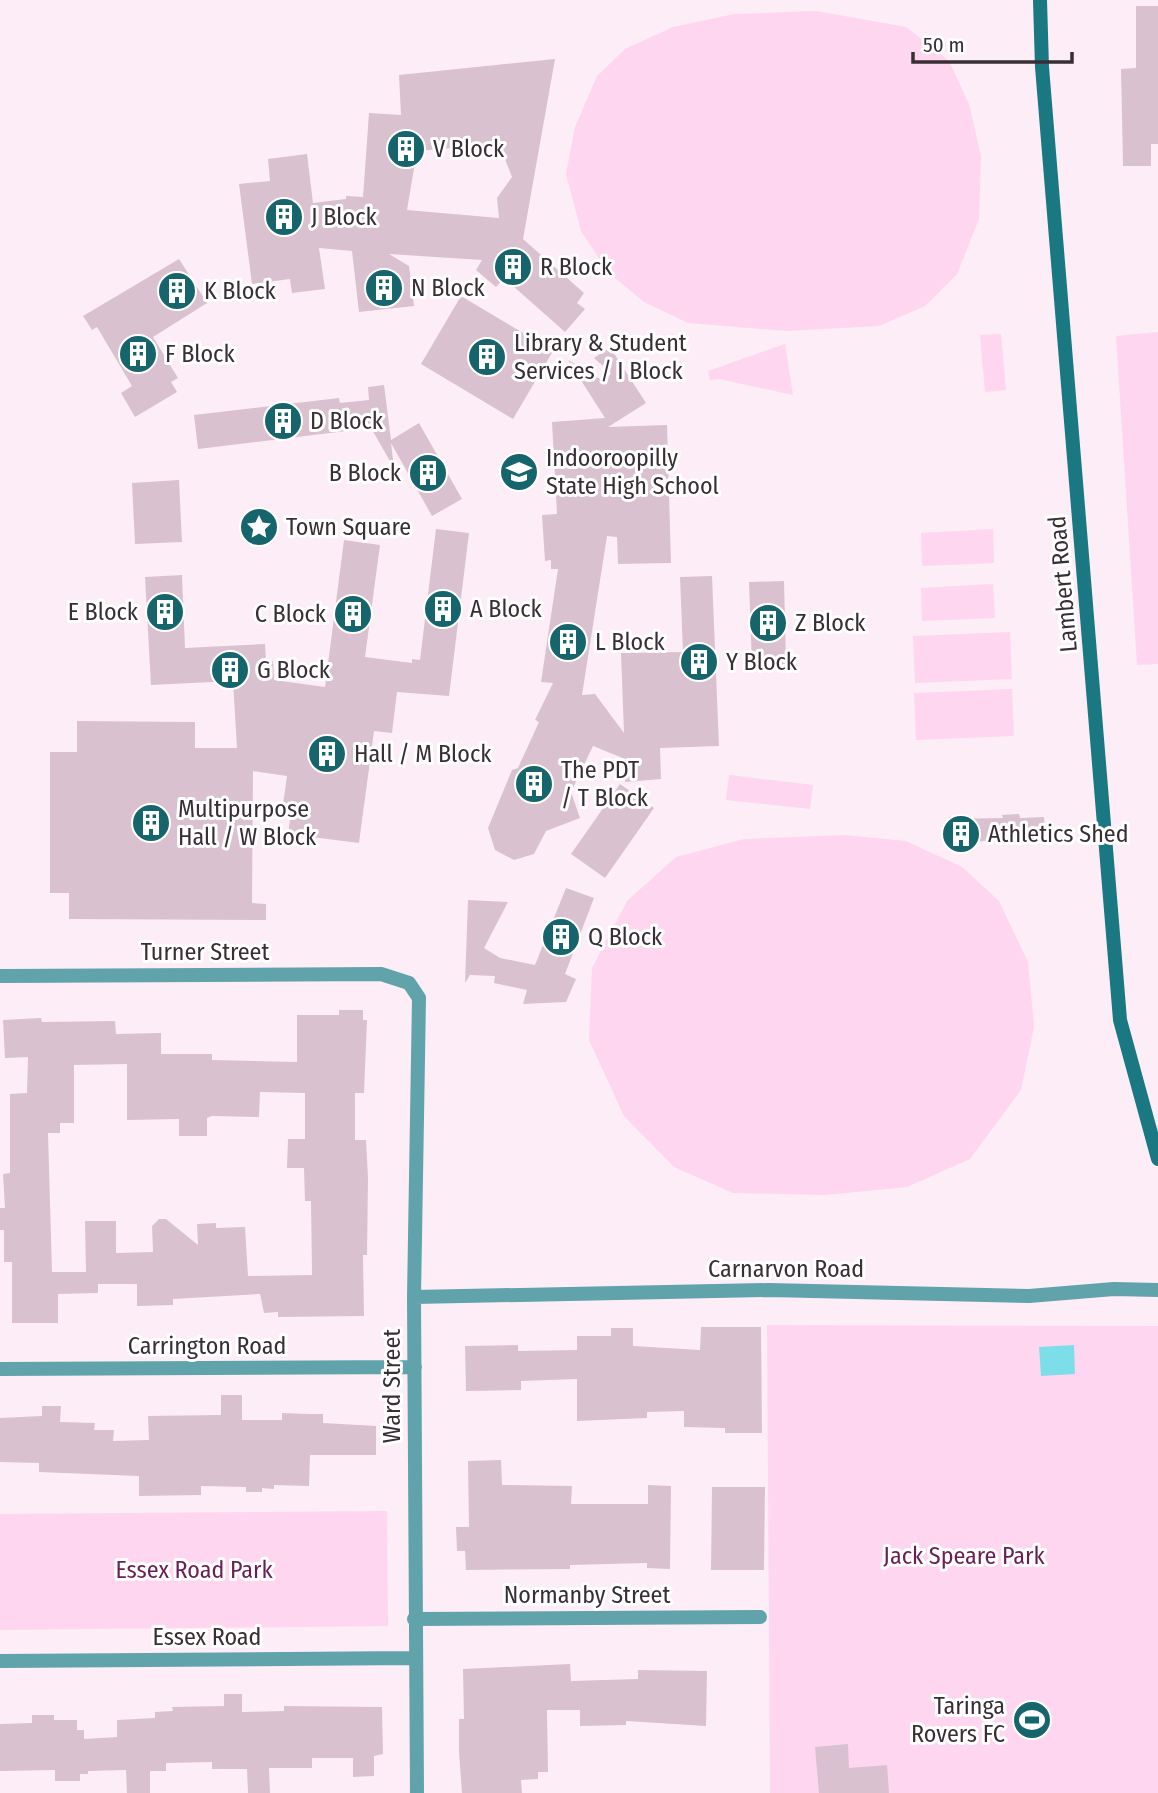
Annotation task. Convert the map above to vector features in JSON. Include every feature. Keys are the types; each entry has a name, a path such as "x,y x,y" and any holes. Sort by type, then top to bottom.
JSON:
{"main road":[{"name":"Lambert Road","path":"1040,0 1043,80 1119,1007 1133,1076 1158,1159"}],"street":[{"name":"Turner Street","path":"0,976 382,974 409,983"},
{"name":"Ward Street","path":"409,983 419,998 421,1018 414,1297 414,1658 417,1793"},
{"name":"Carnarvon Road","path":"414,1297 769,1290 1029,1296 1158,1290"},
{"name":"Carrington Road","path":"0,1369 415,1367"},
{"name":"Normanby Street","path":"414,1619 760,1618"},
{"name":"Essex Road","path":"0,1661 414,1658"}],"green space":[{"path":"816,11 906,27 949,61 969,104 981,156 979,219 957,274 925,306 879,326 787,331 688,323 644,302 608,272 581,231 566,174 575,127 597,76 625,49 673,27 734,14"},
{"path":"1158,332 1158,664 1137,665 1116,336"},
{"path":"1001,334 1006,390 985,392 980,335"},
{"path":"785,344 793,395 719,379 710,380 708,371"},
{"path":"993,529 994,563 922,566 921,533"},
{"path":"993,584 995,618 922,621 921,588"},
{"path":"1010,632 1012,679 915,683 913,636"},
{"path":"1012,689 1014,736 916,740 914,693"},
{"path":"729,775 813,785 810,809 726,800"},
{"path":"845,835 906,841 962,867 999,901 1028,962 1034,1027 1021,1090 970,1159 907,1187 826,1195 733,1193 674,1167 624,1116 589,1040 592,968 627,901 676,857 744,839"},
{"name":"Jack Speare Park","path":"767,1325 1158,1326 1158,1793 770,1793"},
{"name":"Essex Road Park","path":"387,1511 388,1626 0,1630 0,1514"}],"water":[{"path":"1074,1345 1075,1374 1041,1376 1039,1347"}],"building":[{"path":"1136,6 1158,6 1158,144 1151,144 1151,166 1123,166 1121,69 1136,68"},
{"path":"555,59 523,239 584,293 577,303 585,309 565,332 504,278 496,287 476,270 482,260 389,254 409,266 414,306 359,312 352,251 319,248 325,289 292,293 290,279 252,284 239,184 270,181 268,159 307,154 313,203 346,199 346,196 363,197 369,113 401,115 399,75","holes":["499,144 512,177 497,198 499,218 407,210 417,151"]},
{"name":"F Block","path":"179,259 207,303 153,337 178,378 171,382 177,392 135,417 121,393 132,386 97,327 92,330 83,316"},
{"name":"Library & Student Services / I Block","path":"461,296 553,351 513,419 421,364"},
{"path":"610,347 646,403 608,427 667,425 671,563 618,564 617,537 607,536 582,695 595,694 624,733 621,653 683,652 680,577 712,576 719,746 660,748 661,779 625,782 625,759 593,746 571,792 580,818 546,831 534,854 514,860 495,850 488,828 512,770 518,768 539,722 535,720 553,683 541,682 558,569 551,569 551,560 545,561 542,515 557,514 552,422 605,418 568,360 605,382 611,373 594,358"},
{"path":"384,385 391,440 419,423 462,499 432,516 391,443 394,468 371,428 198,449 194,415 339,398 340,403 369,400 368,387"},
{"path":"179,480 182,542 135,544 132,483"},
{"path":"436,529 469,533 449,696 397,692 392,733 374,731 359,843 288,834 292,806 283,804 287,776 253,771 252,903 266,904 266,920 69,919 69,893 50,893 50,752 77,752 77,721 195,722 195,748 237,748 233,681 151,685 145,577 182,575 185,648 265,644 266,661 273,661 274,680 325,687 344,540 380,545 365,657 412,663 412,659 420,660"},
{"name":"Z Block","path":"784,581 786,664 752,666 749,582"},
{"path":"620,784 654,808 605,878 571,854"},
{"path":"1019,814 1020,818 1044,817 1045,831 997,835 997,840 972,842 972,849 951,849 950,819 1003,818 1002,815"},
{"path":"566,888 594,898 565,974 576,979 566,1002 523,1004 527,990 494,983 495,976 470,975 465,983 468,900 508,902 484,948 500,958 535,965"},
{"path":"339,1010 363,1010 363,1020 367,1020 364,1093 355,1093 355,1140 366,1140 368,1178 367,1255 363,1255 364,1316 278,1317 278,1312 264,1313 260,1294 173,1299 173,1305 137,1306 137,1284 98,1284 98,1293 58,1294 58,1323 12,1323 12,1262 4,1262 4,1230 0,1230 0,1208 5,1208 3,1174 10,1173 10,1094 27,1093 28,1057 5,1058 3,1020 41,1018 42,1022 115,1021 116,1034 161,1033 161,1054 212,1054 212,1060 297,1062 297,1015 339,1015","holes":["127,1064 127,1120 179,1119 179,1136 207,1136 207,1118 212,1116 259,1117 260,1092 305,1093 305,1139 288,1139 287,1168 304,1168 305,1201 311,1201 312,1275 248,1276 245,1227 216,1228 216,1223 197,1224 198,1245 166,1219 159,1219 152,1226 153,1252 116,1253 116,1221 85,1221 86,1272 52,1272 48,1133 60,1133 60,1123 74,1123 74,1065"]},
{"path":"701,1327 761,1327 762,1433 725,1433 725,1428 684,1427 684,1411 647,1412 647,1418 577,1421 577,1379 521,1381 521,1390 466,1391 465,1346 518,1345 518,1351 577,1350 577,1336 611,1336 611,1328 633,1328 633,1346 700,1350"},
{"path":"221,1395 242,1395 242,1420 282,1420 282,1413 323,1414 323,1423 376,1426 376,1455 310,1455 309,1486 274,1485 274,1489 262,1488 262,1492 246,1492 246,1487 201,1486 201,1495 139,1496 139,1476 39,1472 39,1463 0,1462 0,1418 42,1416 42,1406 61,1406 60,1422 95,1423 94,1430 114,1430 113,1441 149,1440 148,1416 221,1415"},
{"path":"501,1460 502,1485 572,1486 571,1504 648,1504 648,1485 671,1486 670,1569 647,1568 647,1563 570,1565 570,1569 466,1570 465,1551 457,1551 456,1527 469,1527 468,1461"},
{"path":"712,1487 765,1487 764,1570 711,1570"},
{"path":"570,1664 571,1681 638,1679 638,1670 707,1671 706,1726 626,1721 626,1725 580,1726 580,1710 547,1710 548,1772 538,1772 538,1779 521,1780 522,1793 462,1793 459,1719 464,1719 463,1669"},
{"path":"224,1694 242,1694 242,1712 284,1711 284,1706 382,1707 383,1754 374,1756 374,1776 353,1777 353,1758 312,1758 312,1768 269,1768 270,1793 248,1793 247,1769 212,1769 212,1762 166,1763 166,1771 150,1771 150,1793 127,1793 126,1770 88,1771 88,1774 80,1774 80,1781 55,1781 55,1770 0,1771 0,1724 32,1723 32,1715 54,1715 54,1720 77,1720 77,1730 84,1730 84,1739 117,1737 117,1720 155,1718 155,1712 173,1711 172,1707 224,1706"},
{"path":"848,1744 849,1768 887,1765 889,1793 819,1793 815,1747"}],"place":[{"name":"V Block","path":"406,149"},
{"name":"J Block","path":"284,217"},
{"name":"R Block","path":"513,267"},
{"name":"N Block","path":"384,288"},
{"name":"K Block","path":"177,291"},
{"name":"F Block","path":"138,354"},
{"name":"Library & Student Services / I Block","path":"487,357"},
{"name":"D Block","path":"283,421"},
{"name":"Indooroopilly State High School","path":"519,472"},
{"name":"B Block","path":"428,473"},
{"name":"Town Square","path":"259,527"},
{"name":"A Block","path":"443,609"},
{"name":"E Block","path":"165,612"},
{"name":"C Block","path":"353,614"},
{"name":"Z Block","path":"768,623"},
{"name":"L Block","path":"568,642"},
{"name":"Y Block","path":"699,662"},
{"name":"G Block","path":"230,670"},
{"name":"Hall / M Block","path":"327,754"},
{"name":"The PDT / T Block","path":"534,784"},
{"name":"Multipurpose Hall / W Block","path":"151,823"},
{"name":"Athletics Shed","path":"961,834"},
{"name":"Q Block","path":"561,937"},
{"name":"Taringa Rovers FC","path":"1032,1720"}]}
